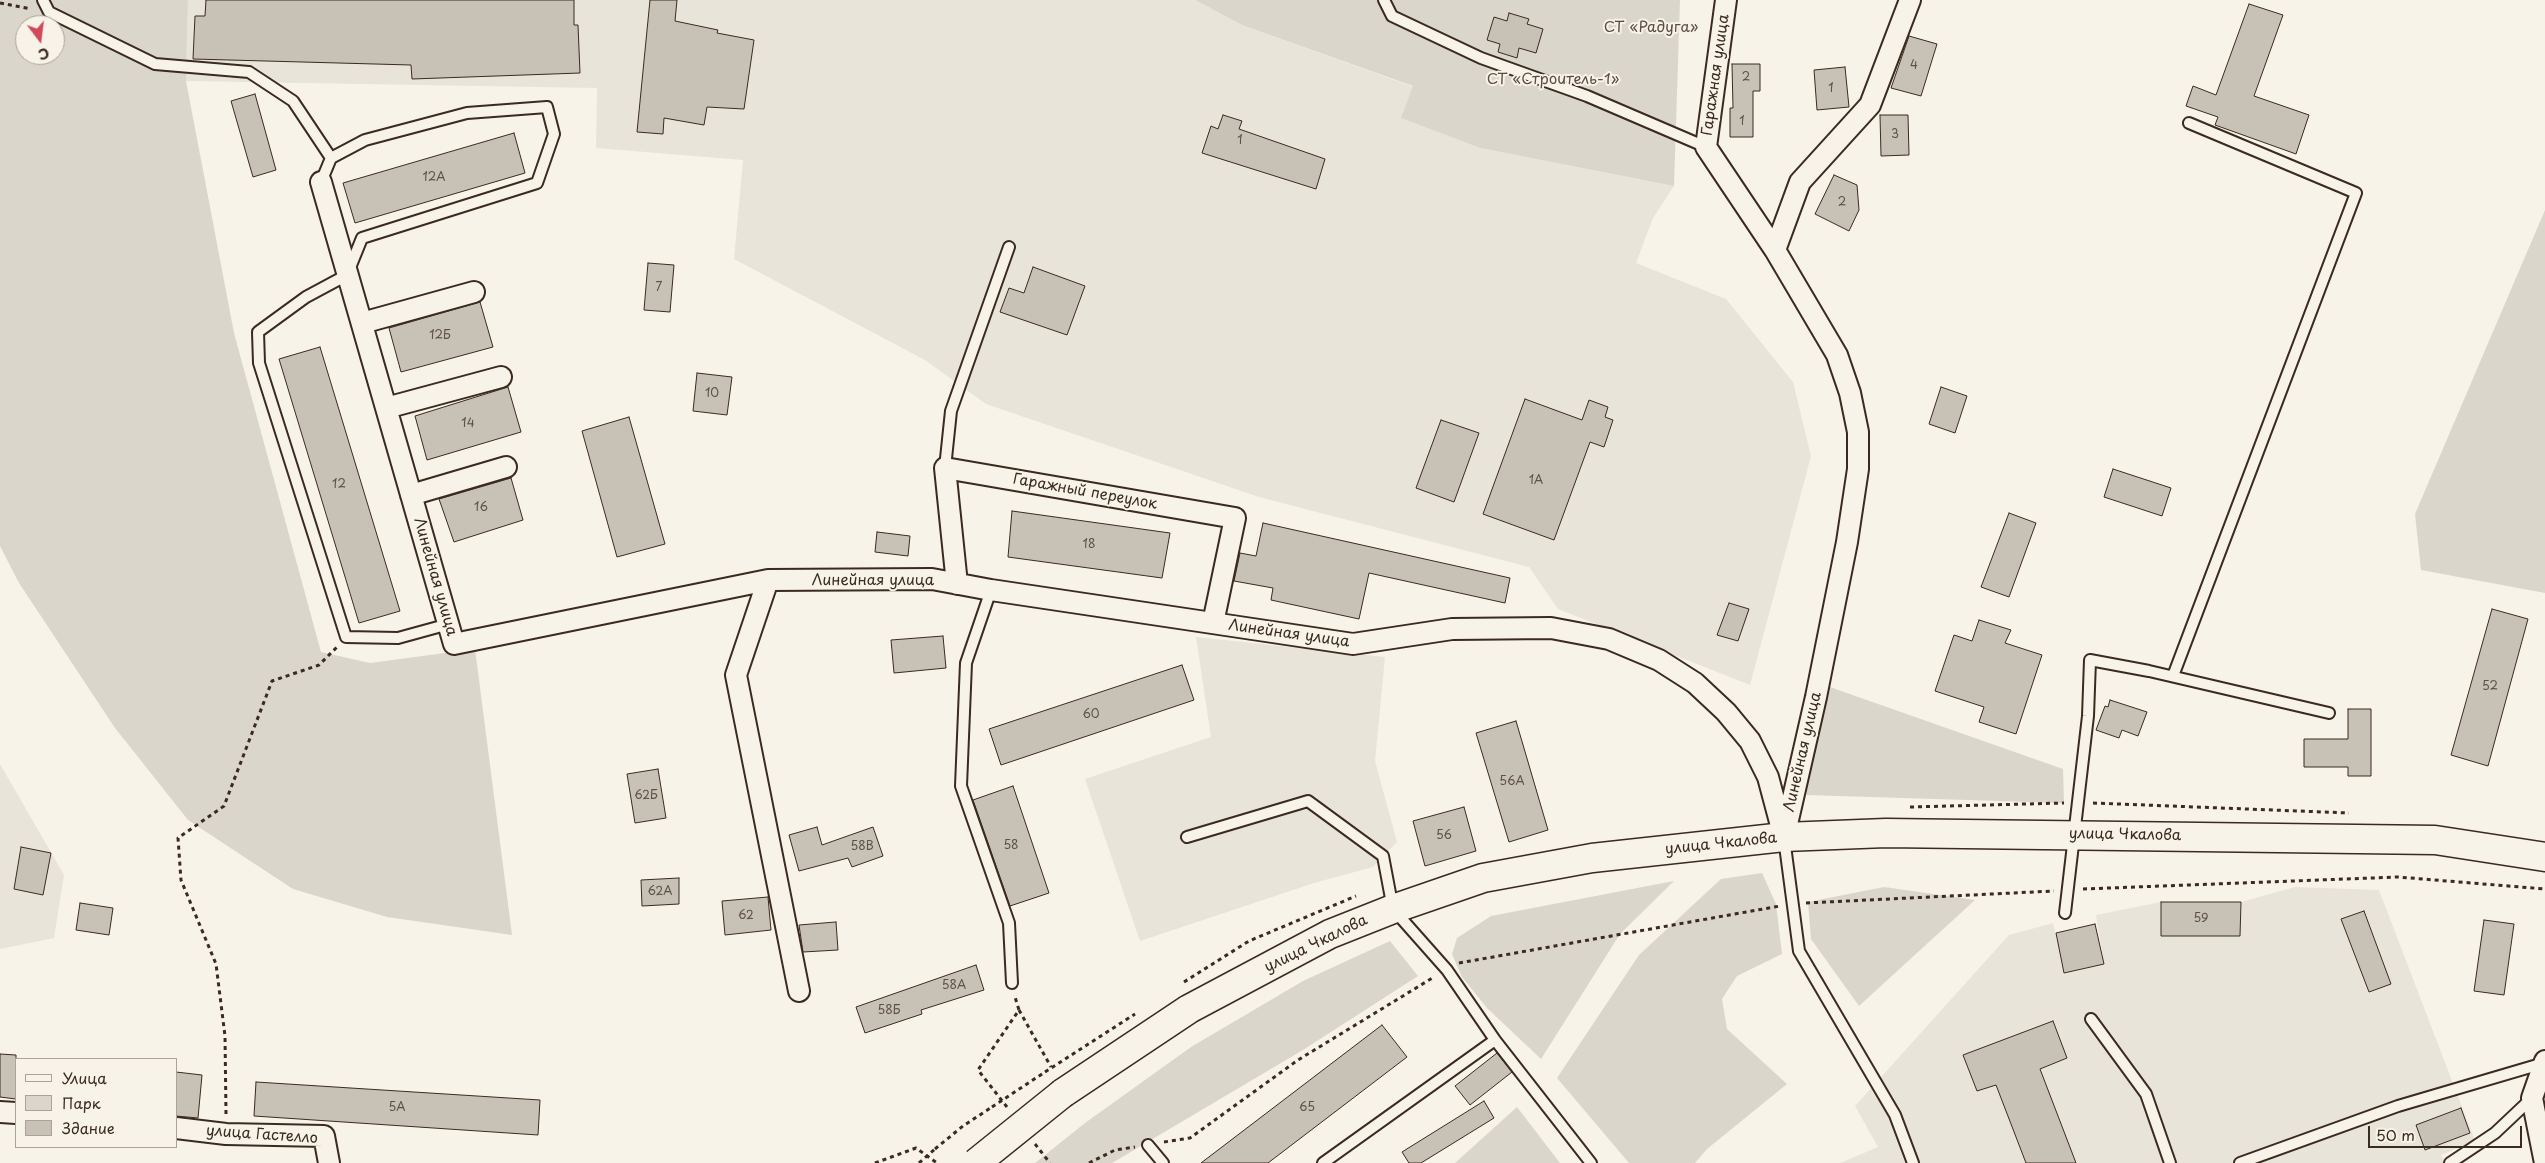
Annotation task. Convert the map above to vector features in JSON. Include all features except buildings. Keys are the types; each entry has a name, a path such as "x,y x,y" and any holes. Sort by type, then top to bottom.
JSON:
{"main road":[{"name":"улица Чкалова","path":"976,1163 1063,1093 1189,1009 1330,934 1394,908 1482,878 1583,860 1784,837 1886,833 2435,840 2545,856"}],"street":[{"name":"Гаражная улица","path":"1726,0 1706,147 1774,250"},
{"path":"1774,250 1800,182 1870,104 1910,0"},
{"name":"Линейная улица","path":"321,182 454,644 768,580 932,579 991,590 1353,644 1452,629 1551,628 1609,639 1658,660 1695,683 1726,712 1750,741 1768,777 1784,837"},
{"name":"Линейная улица","path":"1774,250 1837,355 1850,393 1858,432 1858,469 1847,542 1816,697 1784,837"},
{"path":"362,323 474,292"},
{"path":"386,408 501,377"},
{"path":"411,495 506,467"},
{"path":"945,468 957,584"},
{"name":"Гаражный переулок","path":"945,468 1235,518 1213,623"},
{"path":"768,580 736,675 799,991"},
{"path":"2545,1062 2532,1098 2545,1163"},
{"path":"0,1112 15,1113"},
{"name":"улица Гастелло","path":"178,1128 226,1134 324,1136 329,1163"}],"lane":[{"path":"43,0 49,12 156,64 249,72 293,101 331,158"},
{"path":"1384,0 1392,16 1481,58 1587,96 1706,147"},
{"path":"321,182 331,158 365,140 467,113 547,107 554,134 537,183 362,238 347,275 306,297 258,332 259,363 346,637 398,638 448,624"},
{"path":"2173,676 2356,193 2189,123"},
{"path":"945,468 951,411 1009,246"},
{"path":"991,590 966,663 961,786 1009,923 1012,983"},
{"path":"2064,912 2075,835 2088,716 2090,660 2173,676 2329,714"},
{"path":"1187,837 1308,801 1383,856 1394,908 1447,970 1495,1040 1591,1163"},
{"path":"1784,837 1799,951 1895,1115 1912,1163"},
{"path":"2091,1019 2146,1094 2170,1163"},
{"path":"1323,1163 1495,1040"},
{"path":"2240,1163 2398,1106 2545,1062"},
{"path":"2450,1163 2496,1132 2532,1098"},
{"path":"1148,1145 1163,1163"}],"path":[{"path":"0,3 49,12"},
{"path":"226,1134 225,1036 216,964 181,880 178,838 224,806 272,680 320,665 346,637"},
{"path":"1012,983 1019,1010 1051,1068"},
{"path":"1008,1109 978,1070 1019,1010"},
{"path":"919,1163 962,1126 1045,1072"},
{"path":"1032,1140 1050,1163"},
{"path":"874,1163 916,1148 937,1163"}],"shaded area":[{"path":"188,0 1195,0 1242,25 1414,87 1402,118 1480,148 1674,186 1653,218 1636,263 1726,299 1793,382 1811,456 1750,685 1558,609 1529,567 1259,497 986,404 925,360 734,259 743,160 596,148 597,88 186,81"},
{"path":"1196,637 1385,657 1375,761 1397,842 1373,867 1314,883 1140,941 1085,779 1211,737"},
{"path":"0,764 64,875 54,938 0,949"},
{"path":"2295,887 2379,890 2475,1141 2441,1155 2446,1163 1840,1163 1878,1147 1855,1106 2009,935 2053,923 2065,973 2104,964 2096,915 2161,902 2161,936 2240,936 2241,902"}],"green space":[{"path":"0,0 188,0 186,81 234,333 321,652 370,663 475,649 512,935 387,917 293,889 188,820 115,728 19,583 0,546"},
{"name":"СТ «Строитель-1»","path":"1195,0 1680,0 1674,186 1480,148 1401,118 1413,86 1242,25"},
{"path":"2545,210 2545,593 2421,570 2415,514"},
{"path":"1827,686 2063,769 2064,803 1806,795"},
{"path":"1762,873 1776,904 1782,954 1737,976 1722,999 1727,1029 1787,1084 1707,1149 1695,1163 1629,1163 1557,1078 1639,955 1721,879"},
{"path":"1674,881 1620,934 1541,1059 1487,1008 1462,977 1452,954 1457,938 1491,916"},
{"path":"1884,887 1975,900 1859,1006 1811,939 1808,902"},
{"path":"1390,941 1418,976 1303,1050 1112,1163 1035,1163 1085,1123 1191,1047 1303,981"},
{"path":"1517,1107 1560,1163 1455,1163"}],"park label":[{"name":"СТ «Радуга»","path":"1651,28"}]}
